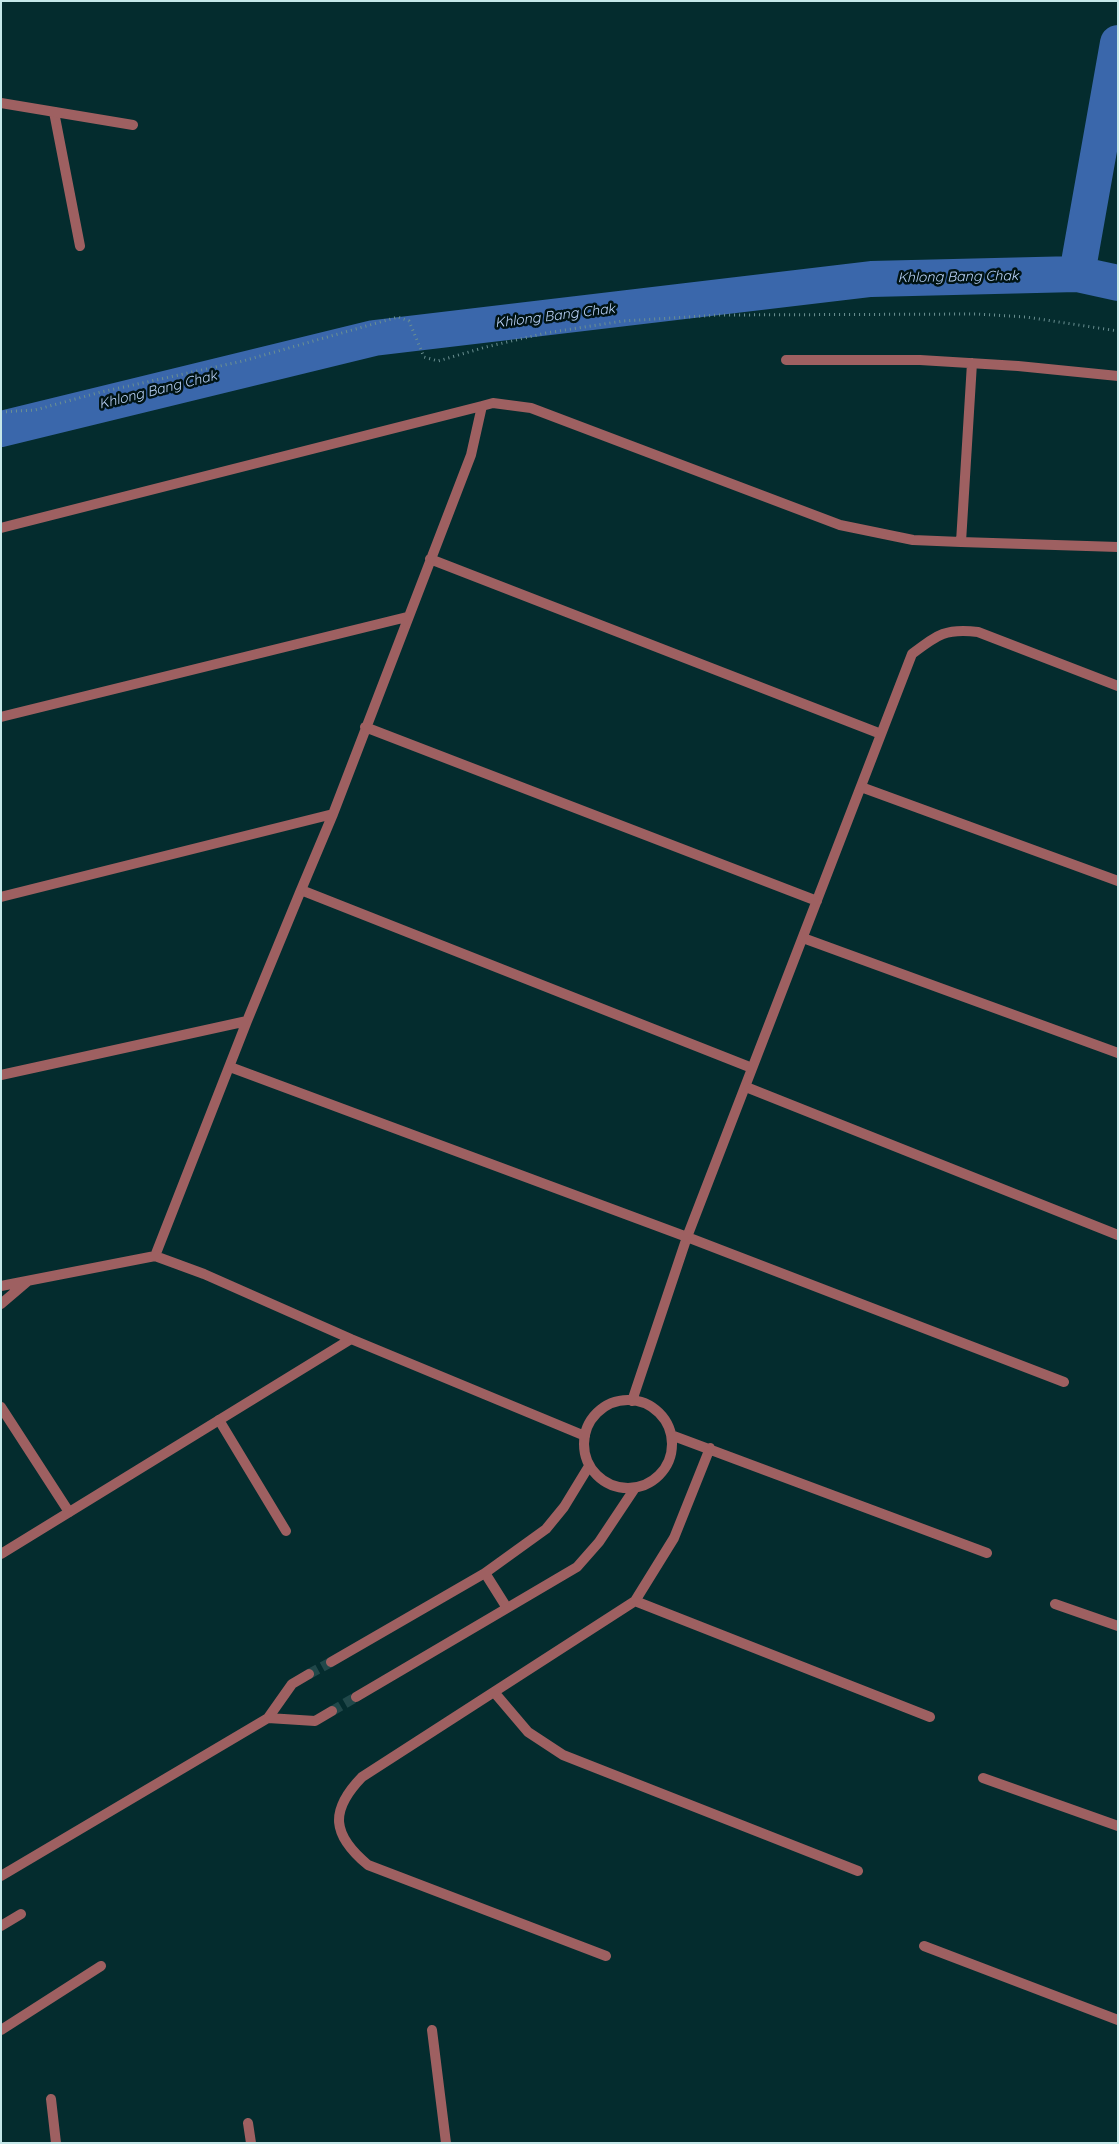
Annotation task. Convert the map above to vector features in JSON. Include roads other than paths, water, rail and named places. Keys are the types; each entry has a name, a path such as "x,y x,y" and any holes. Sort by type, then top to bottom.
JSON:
{"street":[{"path":"1,103 133,126"},
{"path":"54,112 80,246"},
{"path":"786,360 920,360 1118,376"},
{"path":"961,542 972,363"},
{"path":"1,528 494,403 531,408 840,525 913,540 1118,547"},
{"path":"154,1256 247,1021 333,814 407,617 472,454 482,406"},
{"path":"430,559 881,734"},
{"path":"1,717 407,617"},
{"path":"632,1401 687,1236 912,654 944,632 958,630 978,632 1118,686"},
{"path":"365,727 817,901"},
{"path":"861,787 1118,881"},
{"path":"1,897 333,814"},
{"path":"301,890 752,1068"},
{"path":"803,938 1118,1053"},
{"path":"1,1075 247,1021"},
{"path":"230,1067 687,1236 1064,1382"},
{"path":"746,1087 1118,1235"},
{"path":"1,1286 154,1256 204,1274 351,1339 585,1436"},
{"path":"1,1304 29,1280"},
{"path":"1,1554 351,1339"},
{"path":"619,1401 632,1401 646,1404 666,1422 671,1435 671,1453 664,1469 651,1482 635,1488 621,1488 608,1484 589,1466 584,1452 585,1436 592,1418 607,1405 619,1401"},
{"path":"1,1407 69,1512"},
{"path":"219,1420 286,1531"},
{"path":"671,1435 987,1553"},
{"path":"606,1956 368,1865 350,1850 340,1832 339,1814 347,1792 362,1777 635,1601 674,1538 710,1448"},
{"path":"331,1662 485,1573 546,1529 564,1507 589,1466"},
{"path":"356,1697 577,1567 599,1542 635,1488"},
{"path":"485,1573 507,1608"},
{"path":"635,1601 930,1717"},
{"path":"1055,1604 1118,1626"},
{"path":"1,1876 143,1790 268,1718 292,1684 309,1674"},
{"path":"494,1692 528,1732 563,1755 858,1871"},
{"path":"268,1718 314,1721 332,1711"},
{"path":"983,1778 1118,1826"},
{"path":"1,1926 22,1914"},
{"path":"924,1946 1118,2020"},
{"path":"1,2030 101,1966"},
{"path":"432,2030 446,2143"},
{"path":"51,2099 56,2143"},
{"path":"248,2123 251,2143"}],"waterway":[{"path":"1077,274 1118,43"},
{"name":"Khlong Bang Chak","path":"1,429 374,338 871,279 1077,274 1118,283"}],"tunnel":[{"path":"309,1674 331,1662"},
{"path":"332,1711 356,1697"}]}
